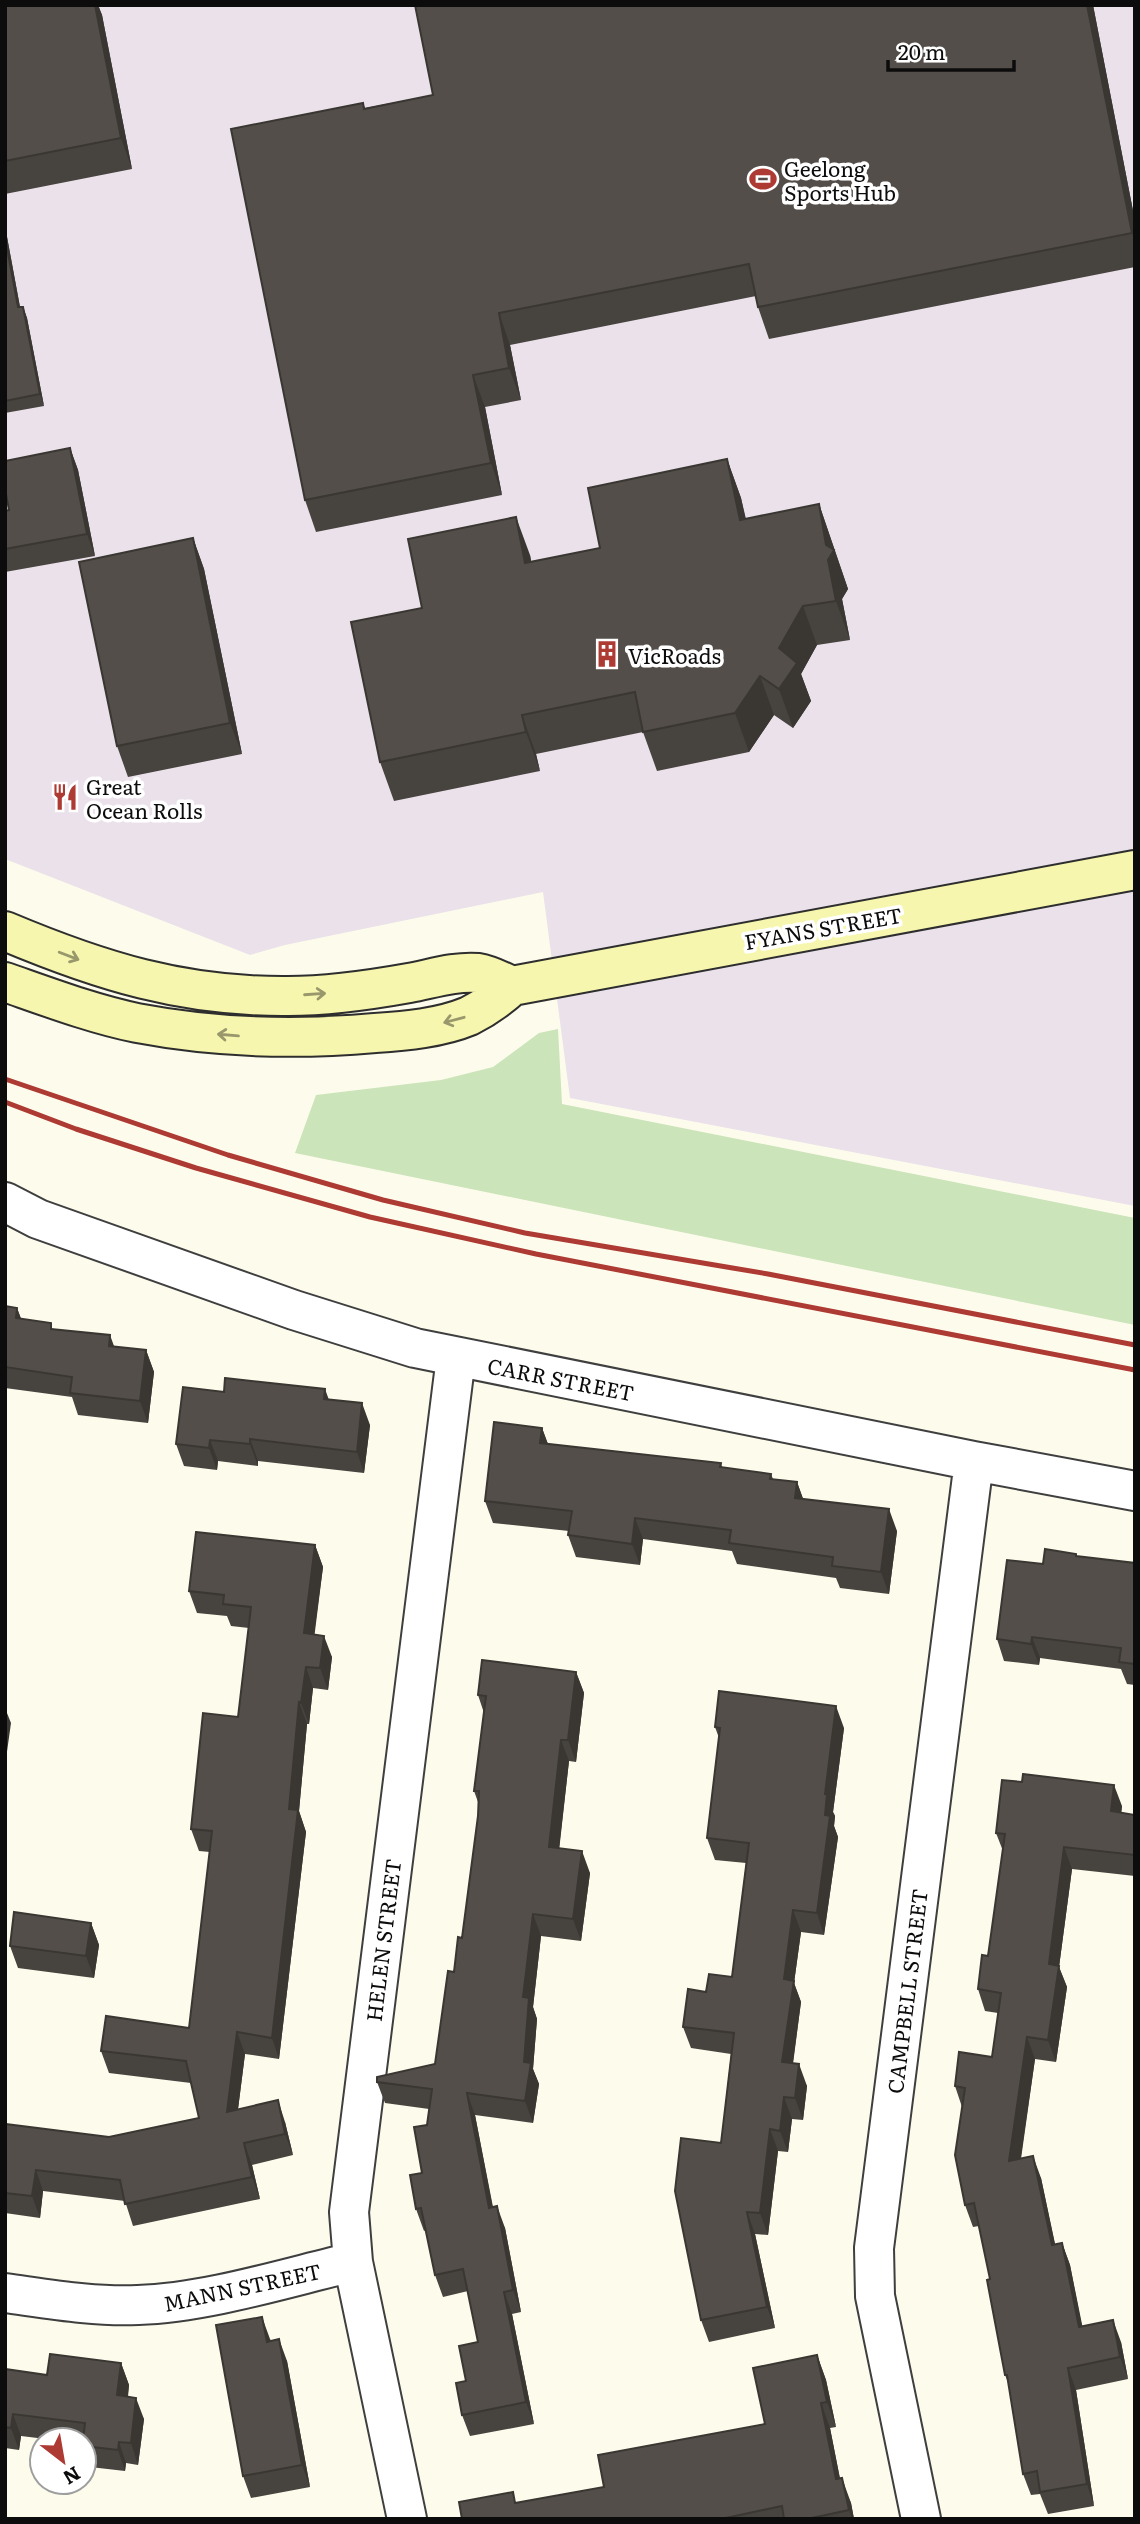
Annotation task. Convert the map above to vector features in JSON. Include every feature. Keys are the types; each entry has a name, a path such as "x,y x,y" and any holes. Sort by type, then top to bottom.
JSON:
{"main road":[{"name":"FYANS STREET","path":"5,982 135,1022 204,1033 261,1037 367,1034 440,1024 467,1016 512,986 1135,870"},
{"path":"5,931 115,973 210,993 290,997 372,989 476,973 512,986"}],"street":[{"name":"CARR STREET","path":"5,1202 38,1219 253,1296 368,1334 456,1357 1135,1491"},
{"name":"HELEN STREET","path":"407,2519 353,2262 349,2212 456,1357"},
{"name":"CAMPBELL STREET","path":"921,2519 875,2296 874,2248 974,1461"},
{"name":"MANN STREET","path":"5,2293 93,2304 170,2303 353,2262"}],"shaded area":[{"path":"5,5 1135,5 1135,1206 570,1098 543,892 285,945 250,955 5,859"}],"green space":[{"path":"558,1029 562,1104 1135,1218 1135,1325 295,1153 316,1095 441,1080 493,1067 539,1033"}],"building":[{"path":"5,5 95,5 121,138 5,161"},
{"path":"415,5 1087,5 1132,233 758,307 749,264 499,313 509,368 473,375 491,463 305,500 231,129 363,103 364,109 433,95"},
{"path":"5,237 18,307 23,307 40,394 5,401"},
{"path":"70,448 87,534 5,549 5,511 9,510 5,489 5,461"},
{"name":"VicRoads","path":"727,459 740,520 819,504 826,545 834,550 828,560 836,601 803,606 779,648 797,663 779,689 760,676 735,713 643,732 635,692 522,715 526,732 380,762 351,622 422,608 408,539 516,517 525,563 600,548 588,488"},
{"path":"193,538 230,723 117,746 79,562"},
{"path":"5,1306 17,1308 16,1318 51,1323 51,1329 110,1335 109,1346 146,1350 140,1401 70,1393 72,1377 5,1367"},
{"path":"225,1378 325,1389 324,1399 362,1403 357,1452 250,1439 250,1444 210,1440 209,1448 176,1444 183,1387 224,1392"},
{"path":"494,1422 542,1428 540,1443 721,1463 720,1467 771,1474 770,1479 797,1482 795,1498 889,1509 881,1572 832,1566 833,1557 729,1543 731,1530 635,1518 632,1544 568,1535 572,1511 485,1501"},
{"path":"196,1532 315,1545 304,1633 324,1636 320,1668 306,1667 301,1703 299,1702 289,1809 298,1810 272,2038 237,2032 227,2112 278,2100 285,2134 244,2143 252,2177 125,2204 120,2180 36,2170 32,2196 5,2193 5,2124 109,2137 199,2118 186,2061 101,2051 106,2016 189,2028 212,1831 191,1829 203,1713 238,1717 251,1607 223,1604 224,1595 189,1591"},
{"path":"1045,1549 1076,1556 1135,1563 1135,1664 1119,1662 1121,1648 1032,1637 1031,1644 997,1639 1007,1560 1043,1564"},
{"path":"482,1660 576,1672 568,1740 561,1740 549,1847 582,1851 573,1919 533,1914 523,1997 529,1998 524,2062 531,2063 525,2101 467,2093 489,2208 497,2206 513,2290 504,2292 526,2402 462,2415 456,2383 466,2381 459,2346 478,2342 463,2269 435,2275 421,2208 416,2209 410,2175 422,2173 414,2127 427,2125 432,2089 377,2082 377,2077 435,2064 448,1971 454,1972 458,1937 462,1938 478,1816 479,1791 474,1791 486,1696 478,1695"},
{"path":"719,1691 836,1706 825,1794 825,1815 830,1816 817,1913 793,1910 784,1979 794,1981 782,2062 799,2064 795,2098 784,2097 780,2131 770,2129 760,2213 747,2212 767,2307 701,2320 675,2191 681,2138 721,2143 734,2033 683,2027 688,1989 706,1992 709,1974 732,1977 749,1843 707,1838 720,1728 715,1727"},
{"path":"1023,1774 1114,1785 1111,1811 1135,1815 1135,1855 1064,1847 1049,1964 1059,1966 1048,2040 1027,2037 1009,2161 1033,2156 1052,2245 1062,2243 1079,2327 1113,2320 1120,2357 1068,2368 1087,2484 1040,2492 1037,2471 1023,2474 1007,2375 987,2280 990,2279 974,2203 965,2205 955,2155 965,2088 955,2086 959,2052 992,2057 1001,1993 978,1989 982,1955 988,1956 1005,1834 996,1833 1002,1780 1022,1782"},
{"path":"14,1912 91,1923 86,1956 10,1946"},
{"path":"262,2317 267,2342 279,2339 302,2465 243,2476 216,2325"},
{"path":"50,2354 121,2363 117,2395 136,2398 131,2443 119,2442 118,2450 98,2448 98,2426 85,2426 85,2423 13,2414 11,2428 5,2427 5,2369 47,2375"},
{"path":"817,2355 827,2402 821,2403 836,2479 842,2478 849,2510 807,2519 784,2519 782,2506 721,2519 462,2519 459,2502 513,2492 515,2503 604,2487 598,2455 765,2424 753,2368"}],"railway":[{"path":"5,1079 228,1155 383,1200 525,1233 768,1274 1135,1345"},
{"path":"5,1102 76,1129 196,1168 370,1217 536,1254 1135,1370"}],"place":[{"name":"Geelong Sports Hub","path":"763,179"},
{"name":"VicRoads","path":"607,654"},
{"name":"Great Ocean Rolls","path":"65,797"}]}
